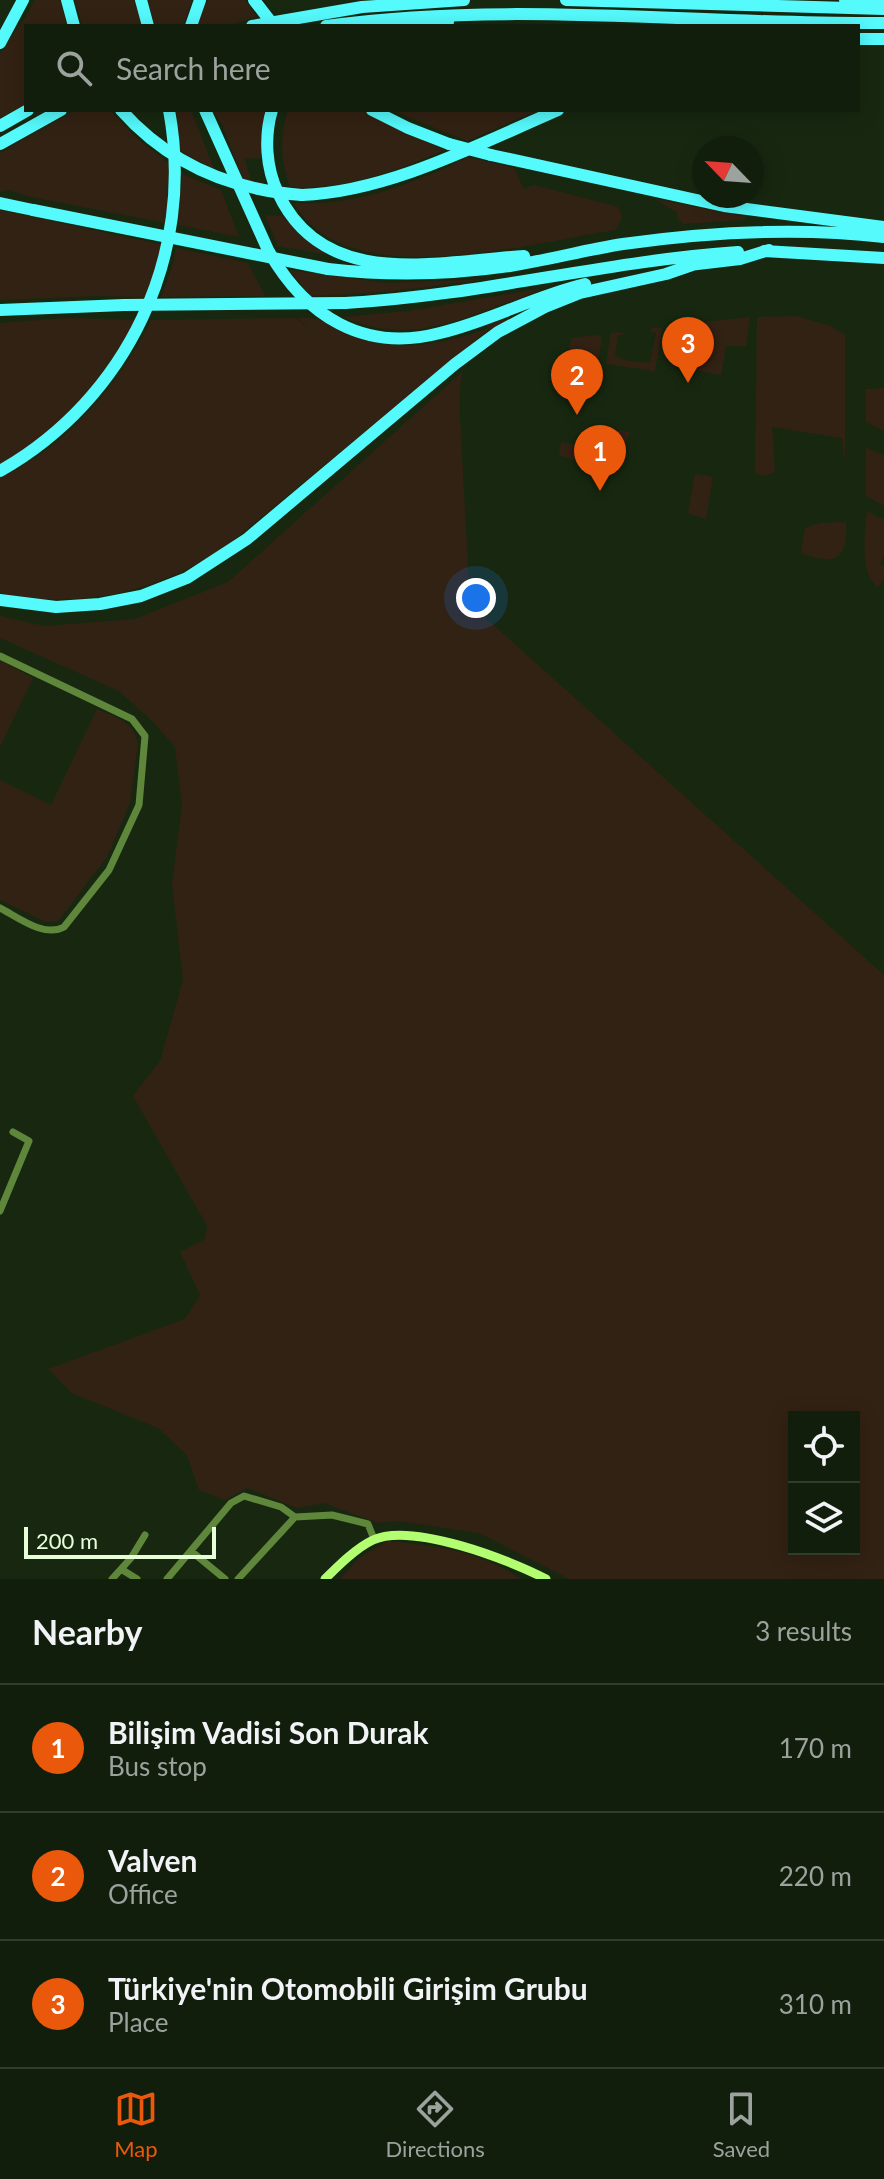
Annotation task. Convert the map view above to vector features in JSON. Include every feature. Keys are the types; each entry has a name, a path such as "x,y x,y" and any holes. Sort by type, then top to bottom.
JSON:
{"highway":[{"path":"67,0 73,24"},
{"path":"141,0 147,24"},
{"path":"192,24 200,0"},
{"path":"254,0 272,24"},
{"path":"264,24 362,7 464,0"},
{"path":"566,0 884,9"},
{"path":"845,0 884,3"},
{"path":"0,34 22,2"},
{"path":"0,43 22,2"},
{"path":"424,24 465,19 476,14"},
{"path":"344,24 476,14 884,23"},
{"path":"860,39 884,39"},
{"path":"0,126 24,112"},
{"path":"0,144 57,112"},
{"path":"123,112 156,143 196,169 252,189 302,195 343,192 389,180 553,112"},
{"path":"0,471 38,447 82,410 111,374 142,321 163,266 173,210 175,169 169,112"},
{"path":"206,112 268,250 287,281 310,307 353,330 379,337 425,337 463,327 578,286 627,274 740,259 769,250"},
{"path":"272,112 267,157 282,202 307,233 337,252 375,263 408,265 556,256"},
{"path":"376,112 449,144 491,155 724,206 884,227"},
{"path":"0,203 328,269 383,274 444,273 512,266 652,240 733,233 803,232 884,237"},
{"path":"0,310 124,305 345,303 440,295 671,257 769,250 884,258"},
{"path":"2,600 56,607 100,604 141,596 187,578 247,539 490,337 545,307 588,291 666,274 695,264"}],"main road":[{"path":"325,1579 374,1539 384,1537 420,1538 478,1549 518,1564 546,1579"}],"street":[{"path":"0,656 132,719 145,736 139,805 109,870 64,927 56,931 44,930 0,908"},
{"path":"0,1211 29,1141 13,1132"},
{"path":"167,1579 231,1503 244,1496 281,1507 295,1517 332,1515 368,1524 374,1539"},
{"path":"238,1579 295,1517"},
{"path":"112,1579 145,1535"},
{"path":"191,1551 225,1579"},
{"path":"121,1569 137,1579"}],"shaded area":[{"path":"35,0 60,0 66,24 24,24 24,105 0,118 0,53"},
{"path":"75,0 136,0 142,24 81,24"},
{"path":"147,0 192,0 184,24 154,24"},
{"path":"209,0 245,0 257,17 232,24 198,24"},
{"path":"72,112 112,112 136,138 169,163 166,223 26,196 10,190 0,192 0,153"},
{"path":"176,112 192,112 214,169 181,152"},
{"path":"213,112 266,112 261,158 245,159 251,181 243,180 222,124"},
{"path":"288,112 364,112 444,150 368,178 330,186 290,187 282,149"},
{"path":"396,112 534,112 467,141"},
{"path":"468,157 514,168 524,189 534,185 618,207 621,222 615,230 490,252 396,256 354,248 319,231 294,203 362,197 427,176"},
{"path":"182,174 221,190 239,237 178,225"},
{"path":"655,199 747,217 744,220 683,224 676,217 679,214"},
{"path":"0,210 163,245 147,297 0,300"},
{"path":"265,215 283,216 310,243 329,255 278,246"},
{"path":"175,248 248,263 265,296 161,297 174,261"},
{"path":"289,270 386,283 490,279 384,292 310,296"},
{"path":"542,288 456,321 420,329 383,329 343,317 409,311"},
{"path":"513,316 489,329 223,549 197,564 116,594 59,599 0,593 0,478 48,449 88,412 123,368 151,320 296,318 316,336 298,318 317,319 372,341 406,345 457,338"},
{"path":"796,316 831,326 845,335 845,463 842,438 772,427 775,472 763,476 755,473 757,317"},
{"path":"750,317 746,346 726,346 721,375 671,365 680,325"},
{"path":"66,318 137,320 109,368 54,429 0,466 0,323"},
{"path":"652,328 662,330 655,371 606,364 611,333 623,332 618,335 615,356 632,362 650,362 656,333 651,332"},
{"path":"598,335 602,339 596,372 573,368 568,390 564,389 571,338"},
{"path":"462,372 459,398 470,604 884,975 884,1579 569,1579 479,1533 398,1521 378,1523 324,1503 297,1508 247,1488 225,1500 199,1490 187,1455 158,1428 71,1393 48,1369 185,1319 200,1295 180,1252 205,1239 207,1226 133,1096 160,1061 183,980 172,884 182,806 175,747 119,691 0,638 0,616 44,626 135,619 228,582"},
{"path":"884,388 884,431 866,422 866,389"},
{"path":"605,428 630,432 616,474 559,455 561,442 601,449"},
{"path":"866,447 884,456 884,506 866,496"},
{"path":"695,474 713,477 706,519 688,513"},
{"path":"867,511 884,520 884,556 880,564 884,566 884,578 878,587 868,573 866,563"},
{"path":"846,522 844,545 837,557 823,559 801,553 805,528 820,523"},
{"path":"0,661 33,678 0,747"},
{"path":"97,709 123,721 132,729 138,743 130,803 107,857 58,921 46,922 0,900 0,780 51,805"},
{"path":"387,1541 473,1556 521,1579 340,1579 359,1558"}],"place":[{"name":"Türkiye'nin Otomobili Girişim Grubu","path":"688,383"},
{"name":"Valven","path":"577,415"},
{"name":"Bilişim Vadisi Son Durak","path":"600,491"}]}
